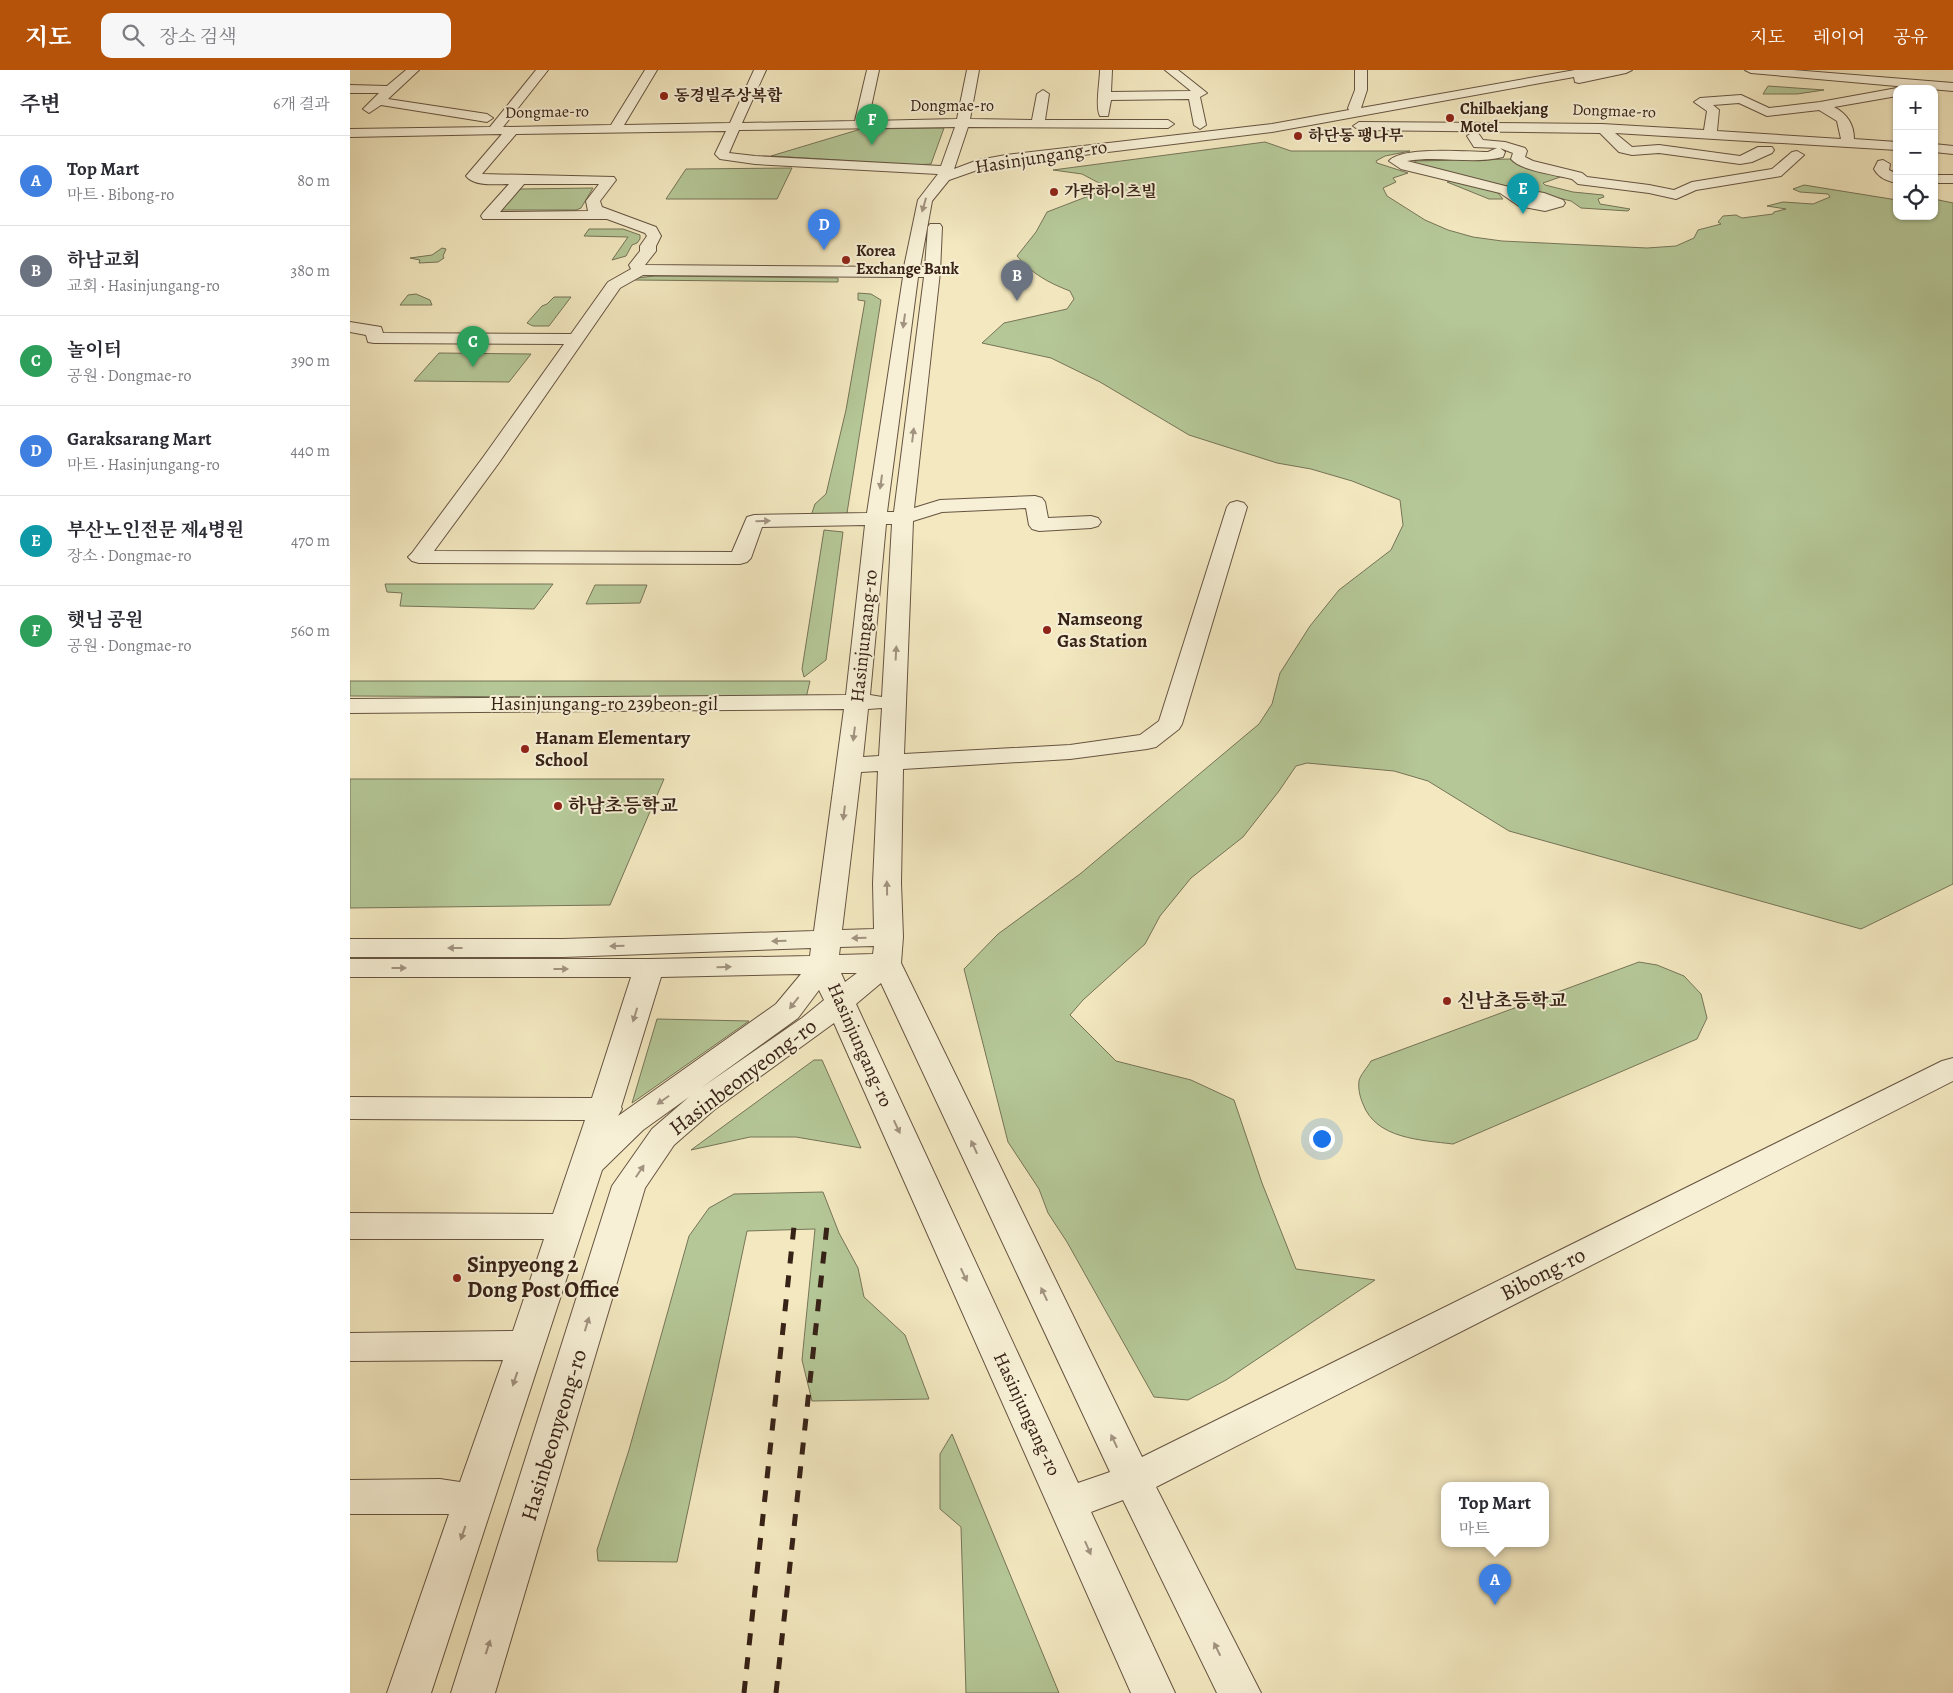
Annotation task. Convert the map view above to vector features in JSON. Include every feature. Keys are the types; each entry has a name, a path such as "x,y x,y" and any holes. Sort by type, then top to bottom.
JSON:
{"street":[{"path":"354,125 389,90 413,70"},
{"path":"493,131 542,70"},
{"path":"615,129 651,70"},
{"path":"760,70 722,154 730,157 945,174 964,123 973,70"},
{"path":"861,124 873,70"},
{"path":"1103,124 1106,70"},
{"path":"1104,96 1194,95 1201,93 1171,70"},
{"path":"1359,113 1354,108 1362,95 1363,81 1361,70"},
{"name":"Hasinjungang-ro","path":"1153,1693 840,1003 826,952 858,702 876,519 911,272 925,200 945,174 1006,158 1285,126 1595,70"},
{"name":"Hasinjungang-ro","path":"968,183 1003,168 1034,161 1330,126 1421,108 1455,105 1626,70"},
{"path":"1751,70 1953,87"},
{"path":"1885,82 1893,87"},
{"path":"350,90 389,90"},
{"path":"1710,134 1714,110 1700,102 1742,99 1766,112 1820,106 1893,91"},
{"path":"1938,93 1953,94"},
{"path":"1038,123 1043,94"},
{"path":"1194,95 1200,124"},
{"path":"378,101 502,120"},
{"path":"1820,106 1828,109 1846,122 1848,127 1847,143"},
{"path":"1421,108 1426,118 1442,126"},
{"name":"Dongmae-ro","path":"354,125 493,131 964,123 1285,126"},
{"path":"1159,140 1175,134 1166,124"},
{"path":"1285,126 1330,126"},
{"name":"Dongmae-ro","path":"1330,126 1602,128 1710,134 1763,144 1847,143 1893,146"},
{"path":"1466,126 1479,144 1497,150 1498,154 1488,156 1416,156 1400,158 1396,161 1406,166 1505,190"},
{"path":"1602,128 1624,149 1632,151 1659,149 1740,160 1747,159 1763,144 1797,155 1814,158"},
{"path":"513,130 479,178 609,180 593,201 595,210 651,230 654,236 648,246 648,252 637,266 640,270"},
{"path":"1479,144 1502,145 1514,148 1520,151 1518,158 1528,164 1577,176 1583,180 1649,189 1676,195 1692,186 1728,181 1740,177 1776,173 1797,155"},
{"path":"1938,148 1953,150"},
{"path":"1868,163 1890,164"},
{"path":"1890,164 1881,169 1883,173 1893,177"},
{"path":"1938,167 1953,167"},
{"path":"1938,179 1953,179"},
{"path":"520,180 488,216 610,216"},
{"name":"Hasinjungang-ro","path":"888,950 887,883 891,764 903,518 932,272 932,247 938,213"},
{"path":"932,272 640,270 614,285 491,460 419,557 740,558 754,521 903,518 940,506 1035,502 1039,525 1091,522"},
{"path":"350,327 375,331 374,338 575,339"},
{"path":"850,765 1070,752 1147,742 1170,724 1237,507"},
{"name":"Hasinjungang-ro 239beon-gil","path":"350,706 894,702"},
{"path":"350,948 563,948 826,952 888,950 1133,1480 1238,1693"},
{"name":"Hasinbeonyeong-ro","path":"473,1693 629,1186 663,1137 702,1102 813,1025 840,1003 888,950"},
{"path":"350,968 649,968 826,952"},
{"path":"586,1167 607,1144 632,1122 787,1012 826,952"},
{"path":"408,1693 606,1108 649,968"},
{"name":"Bibong-ro","path":"1068,1504 1133,1480 1953,1068"},
{"path":"350,1108 606,1108"},
{"path":"350,1226 566,1227"},
{"path":"350,1347 526,1345"},
{"path":"350,1497 440,1496 474,1501"}],"green space":[{"path":"1768,86 1824,90 1797,94 1763,94"},
{"path":"944,128 931,164 914,165 771,156 861,129"},
{"path":"1265,142 1291,151 1410,151 1385,156 1376,161 1377,163 1408,173 1393,178 1396,182 1383,188 1387,196 1425,220 1448,230 1473,237 1502,241 1647,248 1676,246 1694,238 1698,230 1721,224 1718,222 1723,216 1736,215 1742,218 1773,214 1774,212 1786,209 1767,206 1783,202 1813,204 1830,197 1828,194 1800,192 1793,189 1804,185 1893,199 1893,220 1938,220 1938,200 1953,203 1953,884 1861,929 1509,831 1428,781 1394,771 1307,763 1296,766 1243,837 1191,878 1160,916 1145,944 1083,1000 1070,1015 1116,1061 1191,1080 1234,1100 1262,1183 1296,1269 1375,1280 1226,1380 1188,1400 1154,1397 1067,1242 1048,1213 1039,1189 1008,1142 964,969 998,934 1080,874 1259,724 1272,704 1280,673 1310,626 1339,590 1391,550 1403,525 1400,500 1352,481 1311,469 1277,463 1189,435 1100,382 1051,358 982,343 1004,323 1067,309 1074,299 1070,291 1041,277 1017,256 1036,232 1047,212 1112,187 1082,174 1053,170"},
{"path":"1511,159 1566,175 1543,183 1545,185 1573,192 1603,195 1604,197 1598,199 1600,204 1630,209 1628,211 1581,208 1571,201 1416,165 1415,161"},
{"path":"792,168 777,199 666,199 686,169"},
{"path":"1452,181 1497,192 1503,199 1489,199 1447,182"},
{"path":"593,188 581,208 576,210 500,210 520,189"},
{"path":"589,229 623,229 640,235 640,239 632,245 626,256 612,260 628,237 584,236"},
{"path":"442,248 446,249 444,258 438,262 419,263 420,260 410,258 432,255"},
{"path":"655,276 838,278 838,282 635,280 637,278"},
{"path":"858,293 871,294 881,300 847,513 840,518 811,516 815,504 826,494 846,410 865,301 858,300"},
{"path":"416,294 430,300 432,305 400,305 408,295"},
{"path":"554,297 571,297 549,326 533,326 527,323 542,306"},
{"path":"439,353 531,354 509,382 414,381"},
{"path":"824,530 843,532 826,660 804,677 802,669"},
{"path":"385,584 553,584 534,609 400,606 402,593 387,592"},
{"path":"595,585 647,585 640,603 586,604"},
{"path":"350,681 810,681 806,698 350,696"},
{"path":"350,779 664,779 610,905 350,908"},
{"path":"1639,962 1657,965 1684,976 1701,994 1707,1018 1697,1039 1453,1144 1401,1136 1389,1131 1369,1116 1363,1104 1359,1081 1371,1061"},
{"path":"657,1019 749,1021 632,1103"},
{"path":"814,1060 822,1060 861,1148 796,1137 750,1137 691,1150"},
{"path":"823,1192 839,1233 858,1268 864,1297 905,1335 929,1399 812,1401 802,1360 815,1229 747,1231 677,1562 598,1561 597,1550 629,1450 689,1236 709,1208 734,1194"},
{"path":"952,1434 1059,1693 966,1693 961,1527 940,1509 940,1454"}],"railway":[{"path":"776,1693 828,1216"},
{"path":"744,1693 795,1217"}],"place":[{"name":"동경빌주상복합","path":"664,96"},
{"name":"Chilbaekjang Motel","path":"1450,118"},
{"name":"하단동 팽나무","path":"1298,136"},
{"name":"햇님 공원","path":"872,145"},
{"name":"가락하이츠빌","path":"1054,192"},
{"name":"부산노인전문 제4병원","path":"1523,214"},
{"name":"Garaksarang Mart","path":"824,250"},
{"name":"Korea Exchange Bank","path":"846,260"},
{"name":"하남교회","path":"1017,301"},
{"name":"놀이터","path":"473,367"},
{"name":"Namseong Gas Station","path":"1047,630"},
{"name":"Hanam Elementary School","path":"525,749"},
{"name":"하남초등학교","path":"558,806"},
{"name":"신남초등학교","path":"1447,1001"},
{"name":"Sinpyeong 2 Dong Post Office","path":"457,1278"},
{"name":"Top Mart","path":"1495,1605"}]}
